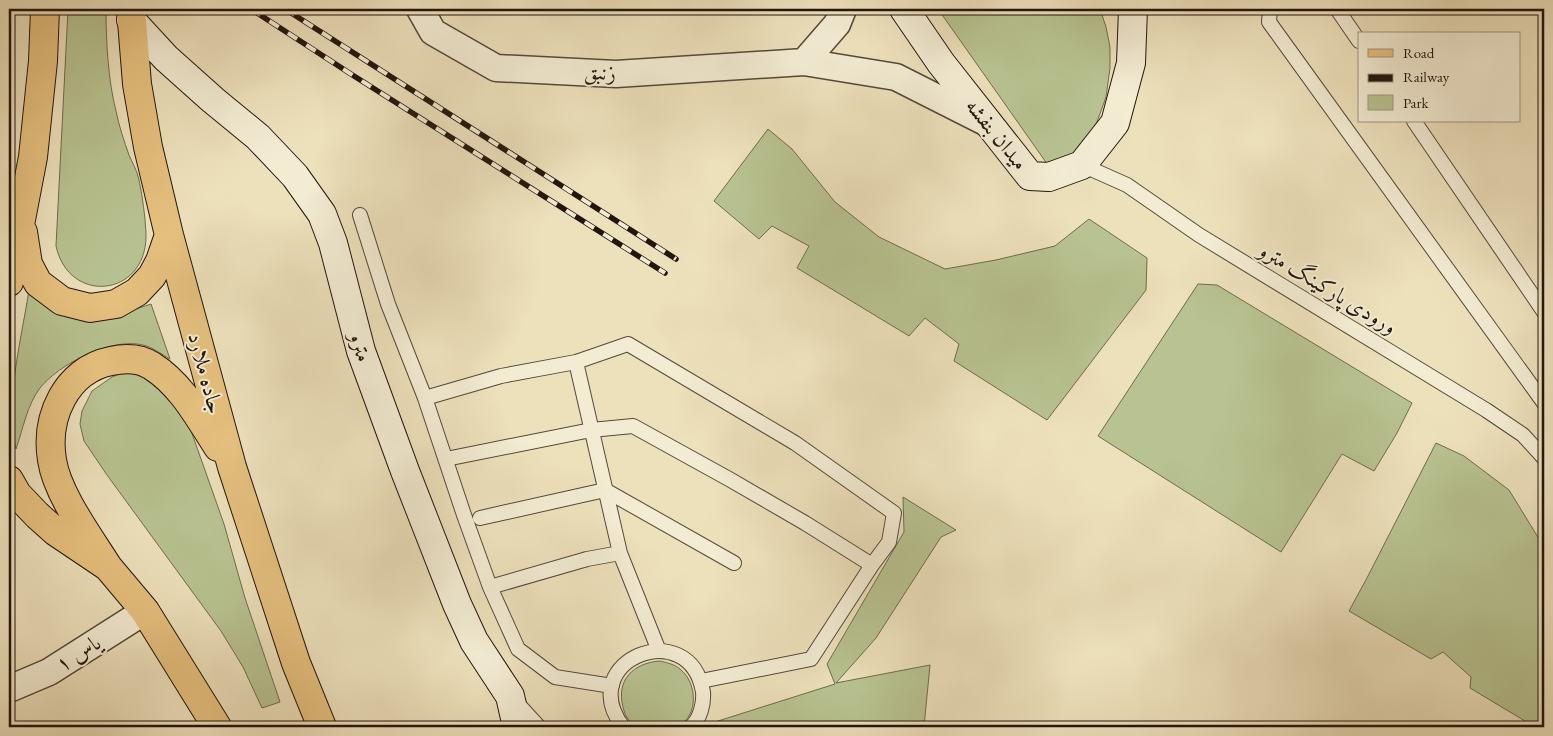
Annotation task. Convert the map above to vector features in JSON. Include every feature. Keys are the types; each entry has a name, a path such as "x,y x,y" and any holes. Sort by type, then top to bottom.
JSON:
{"main road":[{"path":"9,282 33,157 43,61 45,9"},
{"name":"جاده ملارد","path":"131,14 137,84 148,147 169,235 232,467 296,663 322,727"},
{"path":"21,216 28,264 38,283 62,301 90,308 116,304 137,292 152,276 160,261 169,235"},
{"path":"211,723 144,611 108,567 62,492 52,461 51,430 58,405 73,380 91,368 107,362 121,359 136,360 150,365 170,381 187,399 232,467"},
{"path":"9,480 17,494 43,521 108,567"}],"street":[{"name":"زنبق","path":"420,9 433,32 496,68 616,74 804,62 896,76 989,124"},
{"path":"804,62 837,24 843,9"},
{"name":"میدان بنفشه","path":"904,9 941,63 1030,176 1049,177 1082,165"},
{"path":"1082,165 1115,123 1130,63 1133,9"},
{"name":"مترو","path":"131,14 166,58 258,137 295,176 322,214 333,243 361,351 430,533 457,604 474,641 510,696 517,727"},
{"name":"یاس ۱","path":"9,689 49,672 144,611"}],"lane":[{"path":"1270,9 1269,22 1544,403"},
{"path":"1337,9 1358,40"},
{"path":"1415,122 1544,312"},
{"name":"ورودی پارکینگ مترو","path":"1082,165 1127,185 1199,235 1486,410 1523,435 1544,458"},
{"path":"360,215 388,304 425,398 490,586 518,649 555,677 612,686"},
{"path":"425,398 501,376 576,362 628,344 795,443 894,513 889,542 810,659 701,681"},
{"path":"576,362 620,553 659,650"},
{"path":"446,459 591,430 633,426 729,478 872,565"},
{"path":"480,518 605,490 734,563"},
{"path":"490,586 587,559 620,553"},
{"path":"623,727 616,717 611,702 612,686 618,672 629,660 643,652 659,650 672,653 684,659 694,669 701,681 703,696 701,711 691,727"},
{"path":"510,696 539,727"}],"green space":[{"path":"68,9 106,9 108,60 113,99 123,139 138,176 141,190 146,237 142,257 133,272 121,282 106,286 90,285 75,278 64,265 56,246"},
{"path":"938,9 1100,9 1110,47 1110,68 1106,97 1097,122 1084,146 1050,168"},
{"path":"768,129 792,149 835,202 879,237 945,269 996,260 1055,246 1089,219 1147,258 1146,290 1047,420 954,361 959,344 925,318 909,336 797,268 809,246 772,226 759,239 714,201"},
{"path":"1198,284 1217,285 1412,403 1397,433 1374,471 1342,454 1281,552 1098,436"},
{"path":"29,290 118,315 151,304 170,359 146,346 130,344 102,349 87,354 73,362 60,370 40,388 29,409 16,449 12,429 13,392"},
{"path":"133,372 157,383 189,425 224,524 245,598 280,702 262,708 243,667 221,631 84,441 80,424 82,411 92,391 112,377 122,373"},
{"path":"1436,443 1464,456 1509,490 1544,547 1544,727 1535,727 1470,688 1471,677 1443,652 1431,659 1349,611"},
{"path":"903,497 956,530 941,537 876,638 836,683 930,665 924,727 699,727 835,684 827,664 904,532"},
{"path":"660,661 676,666 690,683 693,699 690,715 676,727 638,726 629,720 625,714 621,697 622,689 625,681 635,669 650,662"}],"railway":[{"path":"251,9 665,273"},
{"path":"285,9 676,259"}]}
